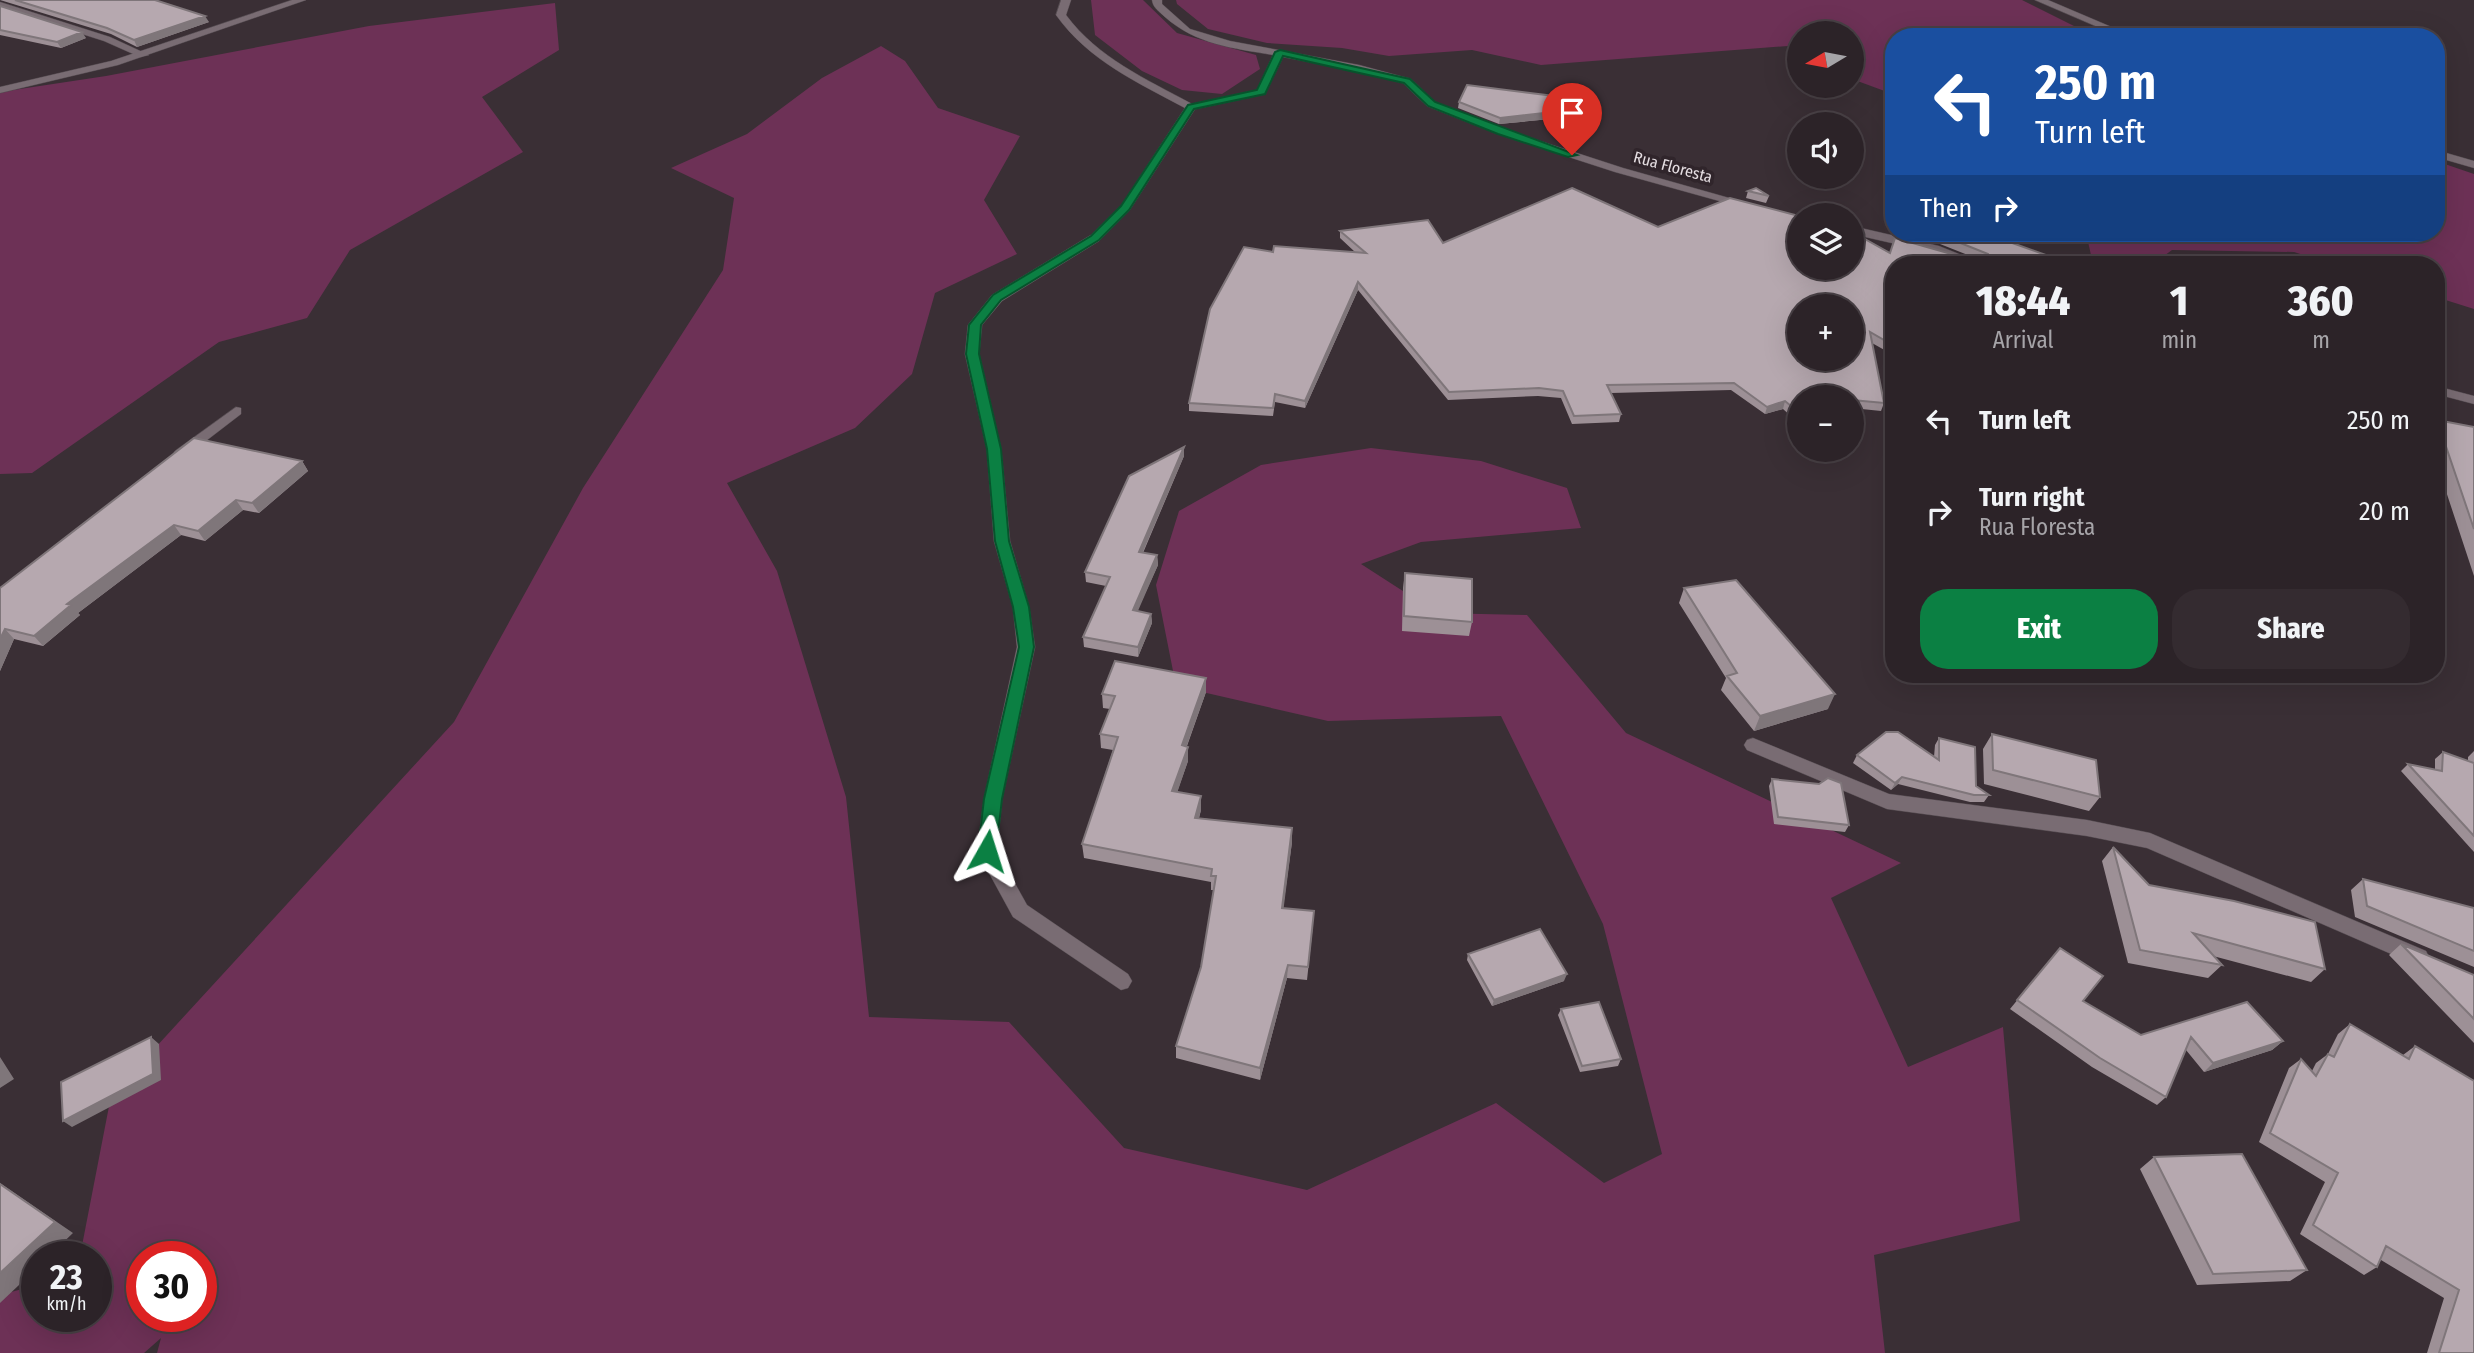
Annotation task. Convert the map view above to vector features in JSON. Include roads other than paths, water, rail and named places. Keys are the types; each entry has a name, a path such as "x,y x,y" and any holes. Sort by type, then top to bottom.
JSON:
{"street":[{"path":"0,90 54,81 144,55 301,0"},
{"path":"1066,0 1061,15 1073,35 1103,59 1191,107 1261,92 1280,52"},
{"name":"Rua Floresta","path":"1157,0 1157,5 1187,30 1228,44 1280,52 1407,81 1432,104 1502,132 1619,170 1760,208"},
{"path":"2040,0 2108,28"},
{"path":"0,5 144,55"},
{"path":"1121,981 1020,911 987,851 993,799 1026,647 1021,607 1002,541 994,449 972,354 975,325 997,298 1095,238 1125,208 1191,107"},
{"path":"2445,156 2474,165"},
{"path":"1864,233 1885,238"},
{"path":"1904,242 1955,256"},
{"path":"2445,392 2474,400"},
{"path":"171,460 236,411"},
{"path":"1754,745 1887,801 2087,828 2150,841 2436,964"}]}
